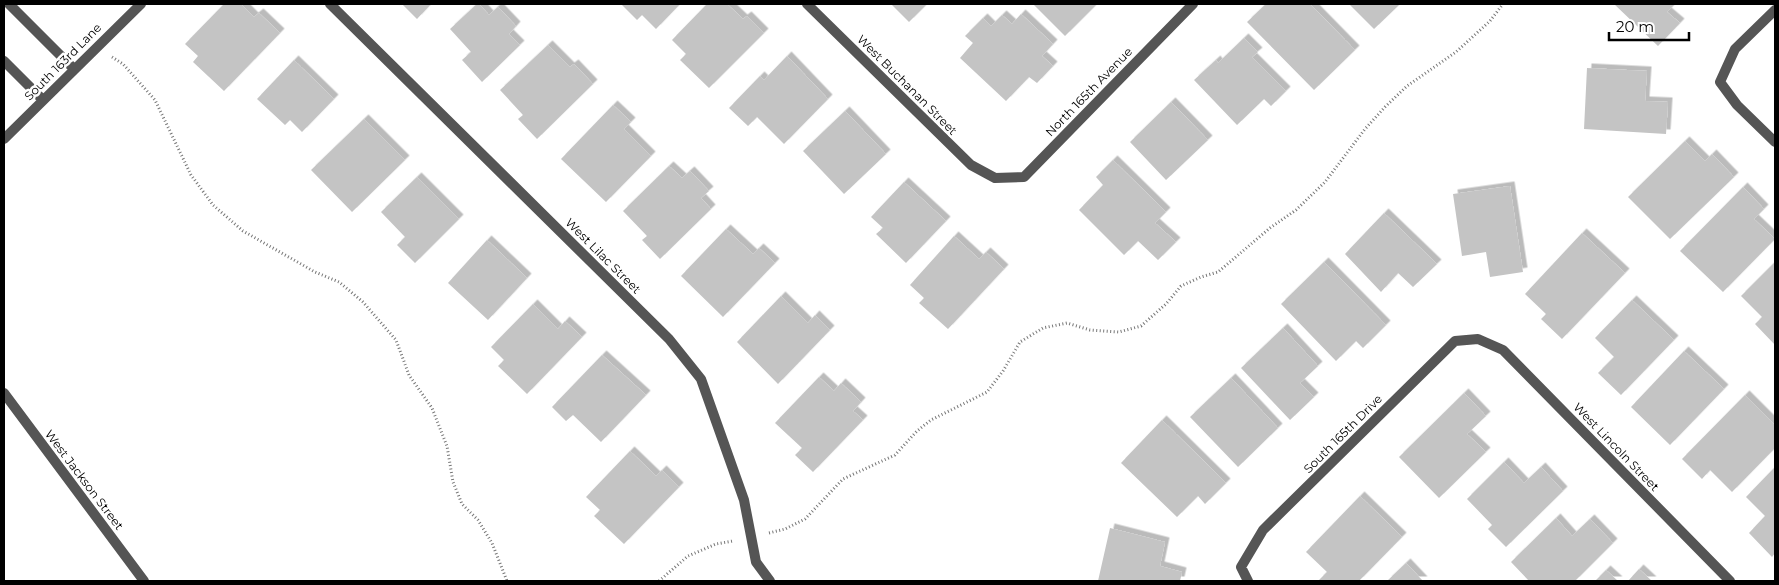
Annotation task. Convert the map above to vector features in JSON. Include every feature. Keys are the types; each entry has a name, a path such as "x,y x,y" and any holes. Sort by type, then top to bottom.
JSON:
{"street":[{"path":"9,4 74,69"},
{"name":"South 163rd Lane","path":"4,139 140,4"},
{"name":"West Lilac Street","path":"330,4 670,339 701,379 744,500 756,562 770,581"},
{"name":"West Buchanan Street","path":"807,4 971,166 995,178"},
{"name":"North 165th Avenue","path":"995,178 1024,177 1193,4"},
{"path":"1775,10 1735,49 1720,82 1738,105 1775,142"},
{"path":"4,61 43,100"},
{"name":"South 165th Drive","path":"1248,581 1241,567 1263,530 1455,341 1478,339"},
{"name":"West Lincoln Street","path":"1478,339 1503,350 1730,581"},
{"name":"West Jackson Street","path":"4,393 144,581"}],"path":[{"path":"659,581 688,556 716,544 785,529 805,519 843,479 895,455 917,431 931,420 987,392 1003,371 1020,342 1043,328 1067,323 1090,330 1119,332 1141,326 1166,304 1181,286 1200,277 1218,272 1270,228 1296,210 1325,182 1365,129 1385,107 1407,86 1456,52 1490,21 1503,4"},
{"path":"97,46 123,64 155,100 191,175 213,205 243,231 315,272 339,282 363,302 396,340 408,375 432,408 447,446 453,482 462,504 478,520 492,543 507,581"}],"building":[{"path":"224,4 241,4 254,17 259,13 280,33 224,91 193,62 198,56 185,44"},
{"path":"402,4 431,4 417,19"},
{"path":"477,4 489,15 498,7 516,26 509,34 520,45 482,82 462,60 471,52 450,29"},
{"path":"621,4 680,4 656,29 642,15 637,20"},
{"path":"707,4 727,4 743,19 747,16 764,33 709,88 680,60 686,54 672,40"},
{"path":"891,4 927,4 909,22"},
{"path":"1033,4 1097,4 1065,36"},
{"path":"1266,4 1310,4 1355,50 1314,90 1247,22"},
{"path":"1349,4 1400,4 1374,29"},
{"path":"1614,4 1675,4 1667,12 1680,23 1658,46"},
{"path":"1021,14 1053,44 1042,56 1053,66 1037,83 1029,77 1006,101 960,58 973,43 965,36 983,18 991,26 1002,15 1012,24"},
{"path":"1244,38 1258,52 1252,57 1286,91 1271,106 1264,99 1237,125 1194,80 1216,60 1218,63"},
{"path":"548,45 570,67 574,64 593,84 537,139 518,119 523,115 500,90"},
{"path":"787,56 828,99 784,144 757,117 748,126 729,108 760,76 764,80"},
{"path":"294,60 334,99 302,132 290,120 285,125 257,99"},
{"path":"1587,68 1647,71 1645,101 1668,102 1666,134 1584,129"},
{"path":"1171,102 1208,140 1166,180 1130,142"},
{"path":"613,105 631,122 624,129 651,156 606,202 561,159"},
{"path":"845,111 886,154 844,194 803,151"},
{"path":"364,119 405,160 352,212 311,170"},
{"path":"1685,141 1705,161 1712,154 1734,177 1670,239 1628,197"},
{"path":"1113,160 1166,212 1155,223 1176,242 1158,260 1138,241 1124,255 1079,210 1103,185 1096,177"},
{"path":"669,166 682,178 690,171 709,191 701,198 711,209 660,259 642,240 647,236 623,211"},
{"path":"417,177 459,219 415,263 397,245 405,237 381,212"},
{"path":"904,182 946,221 906,263 876,234 883,228 871,217"},
{"path":"1510,186 1523,272 1490,277 1486,252 1462,256 1453,194"},
{"path":"1743,187 1764,209 1754,219 1775,239 1723,292 1680,251"},
{"path":"1384,213 1437,264 1413,287 1398,273 1381,292 1345,254"},
{"path":"726,229 753,254 759,248 775,263 723,317 681,276"},
{"path":"1582,233 1625,273 1562,339 1541,319 1546,314 1525,294"},
{"path":"954,236 979,259 986,252 1004,269 948,329 919,303 924,298 910,285"},
{"path":"487,240 527,278 488,320 448,283"},
{"path":"1324,262 1386,325 1363,348 1356,341 1336,361 1281,304"},
{"path":"1775,262 1775,345 1755,324 1762,317 1741,296"},
{"path":"781,296 808,323 815,315 830,330 778,384 737,342"},
{"path":"1632,300 1674,340 1621,395 1598,373 1614,357 1595,338"},
{"path":"533,304 558,329 565,321 582,337 527,394 498,366 504,360 491,347"},
{"path":"1283,328 1318,366 1300,383 1314,397 1290,420 1241,368"},
{"path":"1684,351 1724,389 1670,445 1631,407"},
{"path":"602,355 646,395 601,442 573,415 566,421 552,407"},
{"path":"819,377 834,391 841,383 861,402 853,411 863,420 813,472 795,455 802,448 775,423"},
{"path":"1231,378 1278,428 1238,467 1190,417"},
{"path":"1464,393 1486,416 1467,434 1486,452 1439,498 1399,457"},
{"path":"1745,395 1775,425 1775,448 1732,492 1710,470 1702,479 1682,459"},
{"path":"1162,420 1226,483 1205,504 1198,496 1177,517 1121,463"},
{"path":"630,451 656,476 662,470 679,487 624,544 594,516 600,510 586,497"},
{"path":"1504,462 1524,483 1541,467 1563,491 1506,547 1488,529 1492,525 1467,499"},
{"path":"1775,467 1775,553 1772,557 1749,533 1765,516 1746,497"},
{"path":"1360,496 1402,537 1359,581 1320,581 1327,572 1306,552"},
{"path":"1556,518 1572,536 1590,519 1613,543 1575,581 1529,581 1511,562"},
{"path":"1110,528 1165,542 1160,566 1182,572 1180,581 1098,581"},
{"path":"1406,563 1423,581 1387,581"},
{"path":"1639,569 1652,581 1628,581"},
{"path":"1606,570 1618,581 1595,581"}]}
